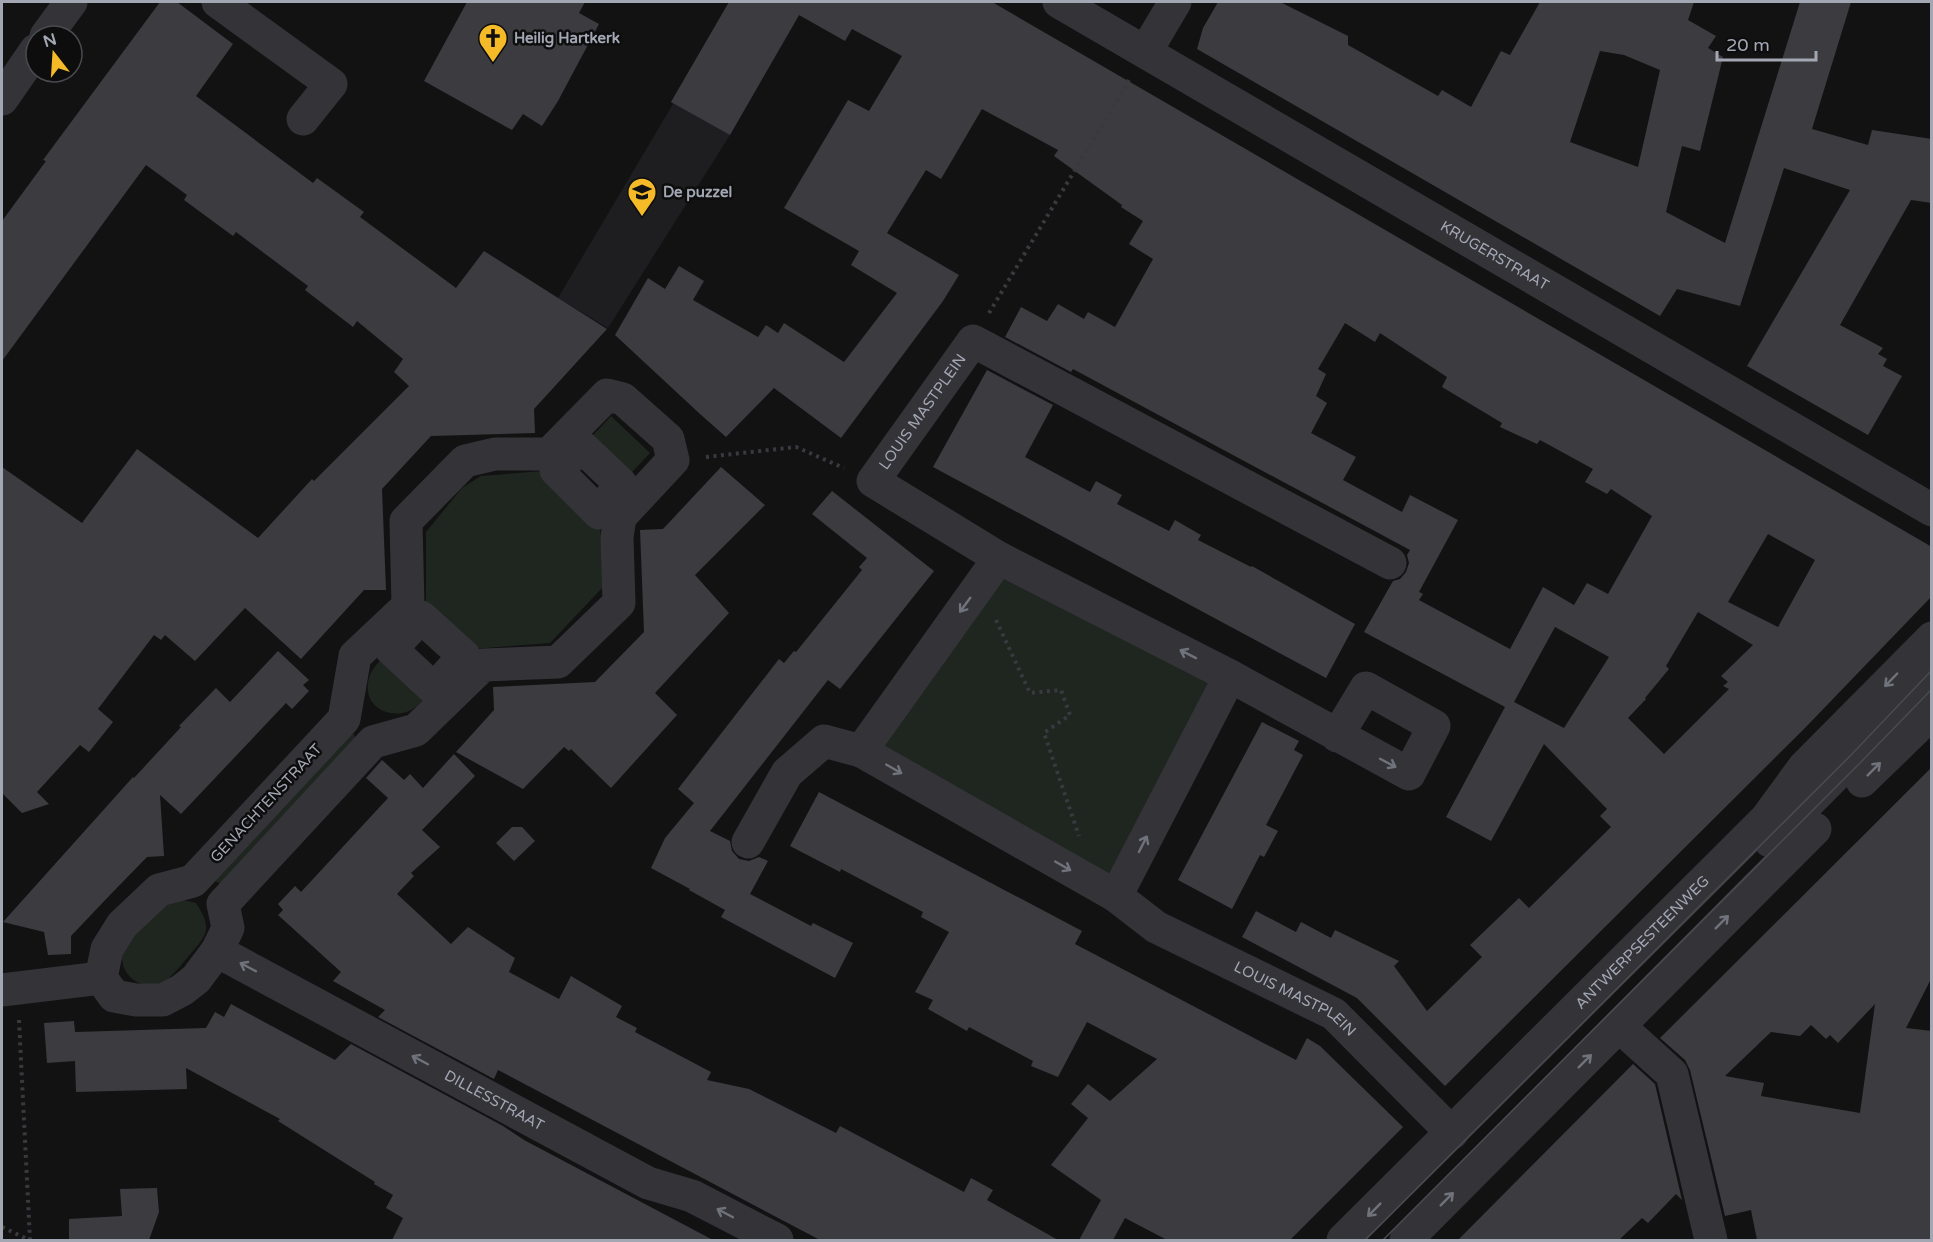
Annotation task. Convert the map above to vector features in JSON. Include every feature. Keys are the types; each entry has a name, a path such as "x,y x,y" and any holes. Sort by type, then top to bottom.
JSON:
{"street":[{"path":"55,24 71,2"},
{"path":"218,2 331,84 303,119"},
{"name":"KRUGERSTRAAT","path":"1059,2 1932,510"},
{"path":"1146,51 1175,2"},
{"path":"2,99 24,67"},
{"path":"973,341 1390,563"},
{"name":"LOUIS MASTPLEIN","path":"973,341 873,481 999,558 1230,676 1337,736"},
{"path":"223,904 373,742 416,730 483,665 558,662 619,603 617,537 620,518 673,460 668,439 623,399 607,395 549,453 495,454 465,461 406,521 415,612 355,656 344,719 373,742"},
{"path":"861,751 999,558"},
{"name":"ANTWERPSESTEENWEG","path":"1343,1240 1766,819 1804,767 1932,638"},
{"path":"1106,890 1230,676"},
{"path":"1374,1240 1932,678"},
{"path":"1406,1240 1932,713"},
{"name":"GENACHTENSTRAAT","path":"193,881 344,719"},
{"name":"LOUIS MASTPLEIN","path":"748,842 787,773 824,741 861,751 1106,890 1156,927 1334,1014 1452,1132"},
{"path":"193,881 223,904 228,927 217,951 196,979 182,990 163,1000 136,1000 114,996 101,978 107,949 122,925 159,890 193,881"},
{"name":"DILLESSTRAAT","path":"217,951 648,1183 692,1196 777,1240"},
{"path":"10,990 101,978"},
{"path":"1619,1026 1672,1074 1711,1240"}],"path":[{"path":"973,341 1146,51"},
{"path":"673,460 796,447 873,481"},
{"path":"979,586 1030,693 1061,690 1070,715 1044,733 1106,890"},
{"path":"2,1227 30,1240 10,990"}],"shaded area":[{"name":"De puzzel","path":"729,2 807,2 730,135 608,328 558,298 673,104 671,102"},
{"path":"611,416 650,453 621,484 582,447"},
{"path":"556,470 599,513 604,586 550,643 473,649 426,602 426,532 462,488 481,476"},
{"path":"999,558 1230,676 1116,896 861,751"},
{"path":"391,649 434,689 416,707 394,714 380,710 370,699 368,692 371,674"},
{"path":"350,731 356,739 221,884 213,880"},
{"path":"183,900 196,903 201,911 206,923 203,939 168,979 153,985 138,983 127,973 123,965 123,952 138,930 157,910 166,904"}],"building":[{"path":"160,2 177,2 233,44 196,96 313,183 317,178 364,212 360,217 456,288 484,251 607,329 534,409 535,433 431,436 382,489 386,590 364,590 301,659 245,608 195,661 165,635 161,640 154,635 98,709 113,722 89,752 80,745 37,792 49,804 22,813 2,793 2,467 82,523 137,449 258,538 312,479 314,481 409,386 394,372 403,359 357,321 353,327 305,290 308,286 236,232 233,236 184,200 187,195 146,165 2,361 2,221 46,161 43,160"},
{"name":"Heilig Hartkerk","path":"467,2 585,2 579,13 599,24 542,126 523,114 512,130 424,81"},
{"path":"729,2 992,2 1932,547 1932,596 1804,729 1445,1086 1357,998 1242,937 1256,911 1296,932 1301,922 1331,938 1335,930 1399,961 1394,966 1427,1011 1482,957 1470,945 1519,898 1529,908 1611,827 1600,816 1607,809 1544,744 1491,841 1446,817 1505,707 1364,632 1393,581 1400,579 1406,572 1409,563 1407,555 1410,550 1073,369 1071,372 1005,337 1021,307 1047,321 1058,304 1084,319 1088,312 1115,327 1153,259 1129,244 1143,221 1054,156 1058,150 982,109 941,179 926,170 887,233 959,275 943,301 841,438 774,388 726,437 615,335 648,278 665,289 679,266 704,281 693,300 758,337 766,325 778,333 784,323 844,362 897,293 851,265 859,251 784,208 848,100 869,111 902,56 852,29 845,41 799,15 730,135 671,102","holes":["1345,323 1375,342 1380,333 1447,377 1442,387 1502,423 1500,427 1537,444 1540,440 1593,469 1585,482 1607,494 1611,489 1652,516 1608,594 1587,583 1574,605 1543,587 1510,649 1419,600 1423,594 1419,592 1458,520 1410,495 1402,512 1343,480 1356,457 1311,433 1327,403 1316,396 1326,374 1318,369","1768,534 1815,560 1778,627 1728,602","1698,612 1753,645 1721,676 1728,682 1723,686 1729,689 1664,754 1628,718 1669,669 1666,666","1555,627 1609,657 1564,728 1514,702"]},
{"path":"1218,2 1280,2 1348,36 1348,45 1438,96 1442,90 1471,107 1501,51 1510,55 1540,2 1694,2 1688,20 1716,36 1708,48 1723,57 1700,151 1682,146 1666,212 1725,243 1800,2 1851,2 1812,129 1868,145 1872,130 1932,139 1932,203 1911,200 1840,325 1883,348 1878,354 1887,359 1883,366 1902,376 1868,435 1747,366 1850,190 1784,168 1740,306 1677,289 1660,316 1197,49 1203,28","holes":["1600,51 1624,55 1660,70 1638,167 1570,142"]},
{"path":"987,370 1053,405 1025,457 1090,492 1096,481 1122,495 1117,504 1169,531 1175,520 1201,535 1198,540 1252,566 1355,624 1326,678 933,467"},
{"path":"721,467 765,505 695,575 729,613 655,693 677,715 611,788 571,749 569,751 564,747 523,789 456,752 494,710 493,687 595,682 644,632 640,530 663,529"},
{"path":"832,491 934,571 840,689 828,680 710,831 730,841 732,851 739,859 749,861 759,857 768,861 750,894 811,926 813,923 853,943 835,978 721,917 725,910 651,868 665,838 694,803 678,789 779,659 784,663 794,651 796,652 862,570 859,567 867,558 812,514"},
{"path":"278,651 309,680 303,685 309,691 292,709 286,703 181,814 160,795 164,856 147,857 71,936 71,954 48,955 44,932 3,922 216,688 230,702"},
{"path":"1262,722 1299,741 1294,750 1303,755 1266,825 1278,831 1264,857 1260,855 1232,909 1178,880"},
{"path":"454,754 475,776 422,830 440,847 411,873 414,876 397,894 451,944 468,927 515,958 509,972 559,999 571,976 622,1006 616,1017 637,1028 635,1032 711,1072 707,1080 749,1089 836,1133 840,1126 964,1192 971,1178 993,1190 987,1200 1058,1240 820,1240 498,1070 494,1079 378,1017 385,1010 333,981 341,972 278,915 283,910 278,904 295,886 301,892 388,798 366,778 382,760 404,780 410,774 423,788"},
{"path":"1932,767 1932,977 1906,1028 1932,1031 1932,1240 1757,1240 1751,1210 1725,1216 1690,1070 1685,1060 1660,1038","holes":["1875,1004 1860,1113 1761,1096 1764,1083 1725,1076 1771,1032 1800,1036 1811,1025 1826,1039 1830,1035 1838,1043"]},
{"path":"819,792 1082,931 1075,944 1296,1060 1307,1038 1320,1046 1403,1127 1290,1240 1167,1240 1125,1218 1113,1240 1079,1240 1101,1200 1051,1165 1088,1118 1071,1104 1088,1084 1110,1101 1157,1059 1087,1022 1058,1077 1031,1066 1033,1061 969,1027 967,1031 928,1009 933,1000 915,992 949,932 921,917 923,912 841,869 840,872 790,846"},
{"path":"512,827 522,827 535,841 514,861 496,843"},
{"path":"231,1004 335,1060 351,1044 503,1126 524,1140 713,1240 392,1240 403,1218 386,1208 393,1195 278,1121 280,1119 186,1068 187,1089 76,1092 75,1061 47,1063 44,1023 74,1021 75,1032 206,1028 215,1012 224,1017"},
{"path":"1633,1064 1655,1084 1682,1200 1676,1194 1648,1223 1642,1218 1619,1240 1458,1240"},
{"path":"157,1188 159,1212 149,1240 69,1240 69,1219 122,1216 120,1189"}],"tram line":[{"path":"1365,1240 1852,754 1932,670"},
{"path":"1383,1240 1932,689"}],"place":[{"name":"Heilig Hartkerk","path":"493,64"},
{"name":"De puzzel","path":"642,218"}]}
